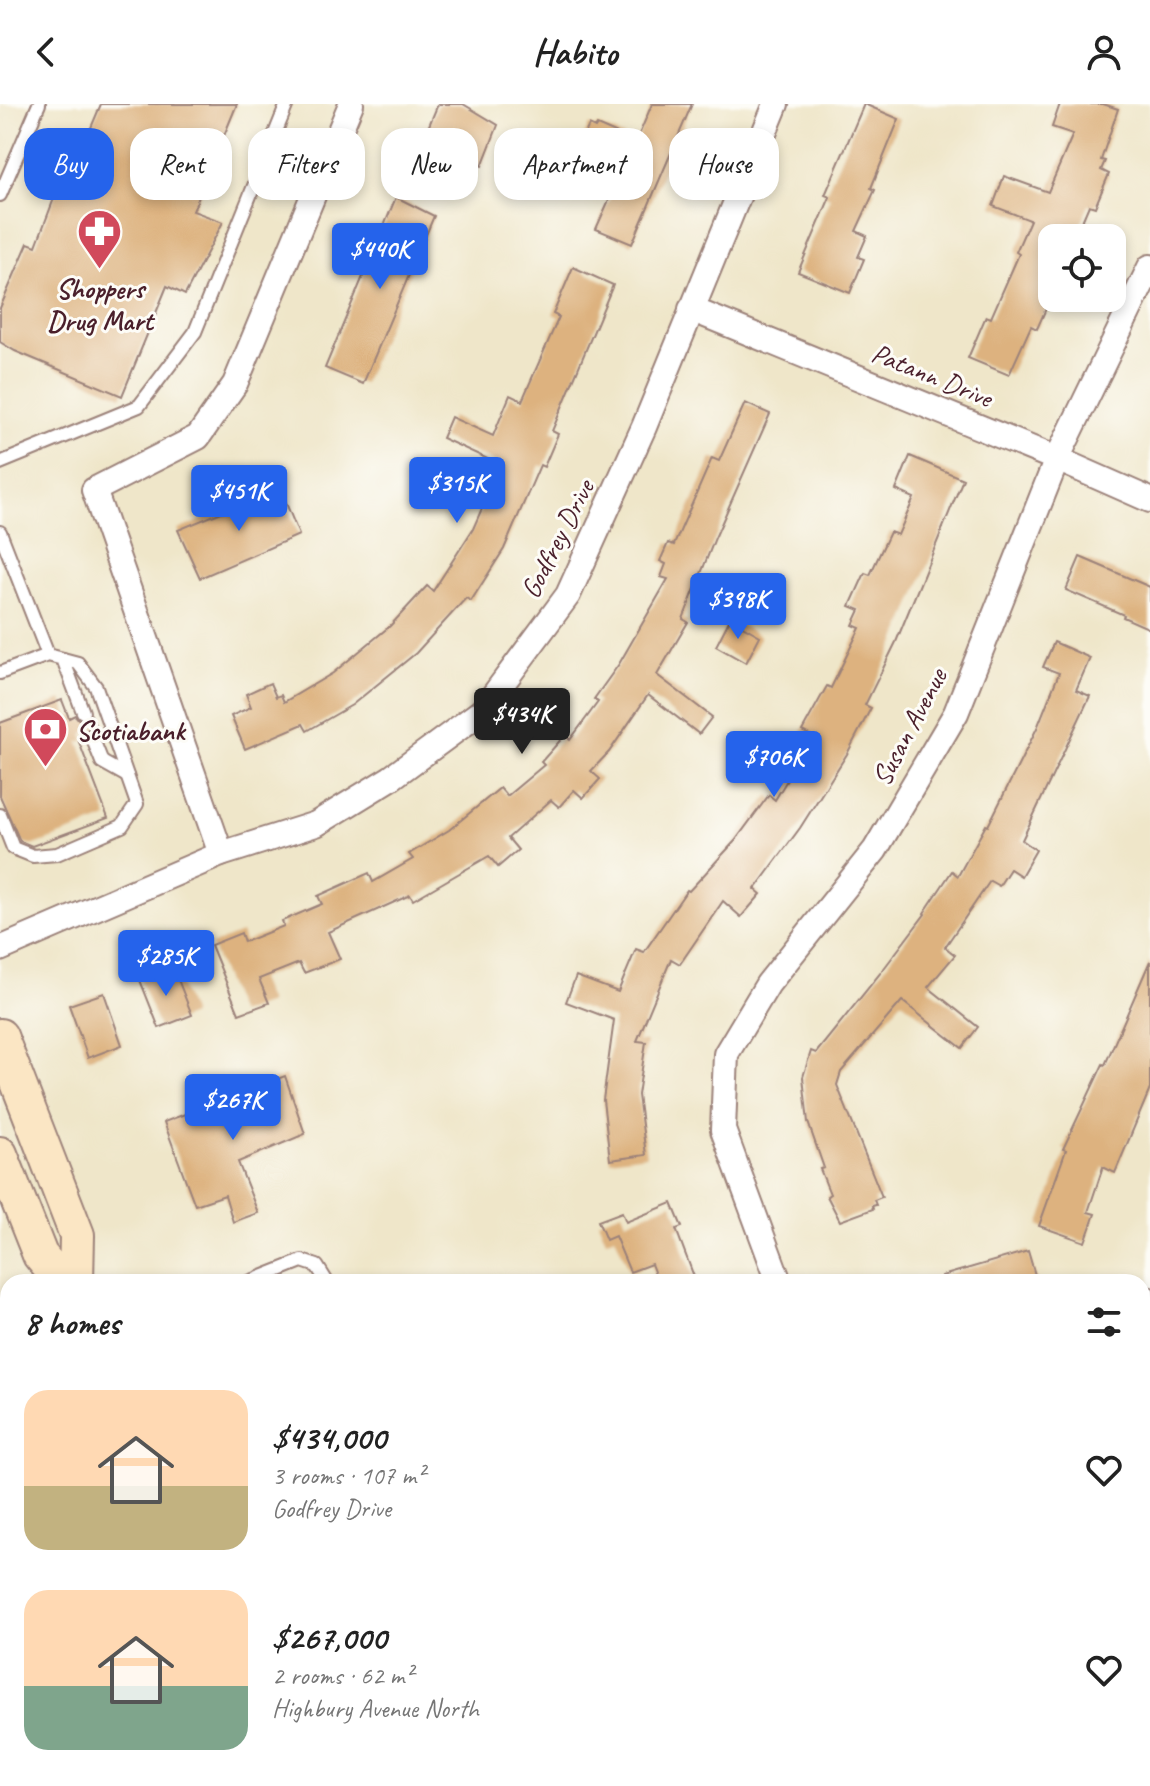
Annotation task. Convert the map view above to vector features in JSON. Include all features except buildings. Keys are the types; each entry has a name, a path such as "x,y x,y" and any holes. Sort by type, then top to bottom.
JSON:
{"main road":[{"path":"0,1036 77,1235 76,1274"},
{"path":"1,1162 40,1255 55,1274"}],"street":[{"path":"221,854 94,490 198,437 235,384 351,104"},
{"name":"Godfrey Drive","path":"0,949 221,854 316,824 391,778 482,711 568,595 644,427 776,104"},
{"name":"Susan Avenue","path":"776,1274 723,1130 726,1054 768,984 875,850 956,713 1057,459 1150,267"},
{"name":"Patann Drive","path":"691,309 1150,500"}],"lane":[{"path":"0,195 39,104"},
{"path":"0,463 139,406 195,332 287,104"},
{"path":"1,538 48,655"},
{"path":"0,673 48,655 78,663 96,687 137,804 122,826 57,854 33,856 13,848 0,815"},
{"path":"63,659 83,712"},
{"path":"92,737 102,762 127,776"},
{"path":"269,1274 302,1261 317,1266 322,1274"}],"place":[{"name":"Shoppers Drug Mart","path":"100,270"},
{"name":"Scotiabank","path":"45,769"}]}
